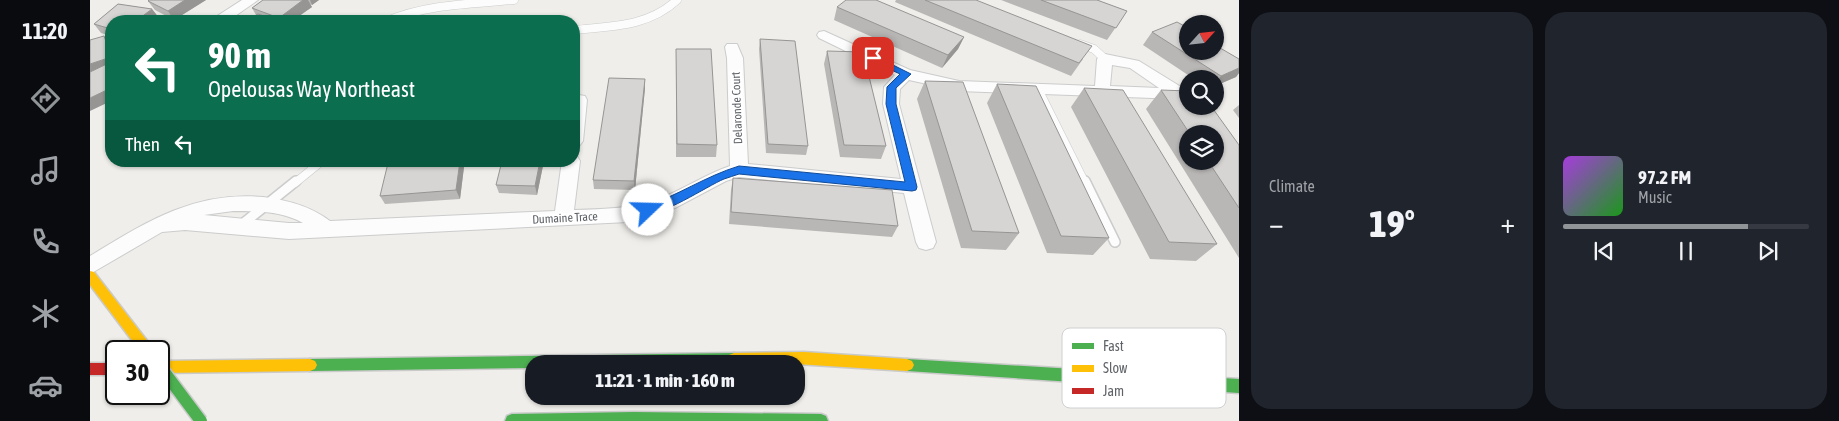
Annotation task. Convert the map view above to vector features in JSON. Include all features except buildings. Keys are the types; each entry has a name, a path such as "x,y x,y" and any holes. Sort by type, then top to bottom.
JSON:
{"main road":[{"path":"90,276 139,340"},
{"path":"170,366 804,358 1062,375"},
{"path":"90,369 105,368"},
{"path":"170,380 201,421"},
{"path":"1226,385 1239,386"},
{"path":"512,421 644,419 821,421"}],"street":[{"path":"228,15 251,0"},
{"path":"824,35 906,74 959,86 1179,96"},
{"name":"Delaronde Court","path":"732,47 735,58 739,170"},
{"path":"1102,92 1105,59 1134,64 1179,93"},
{"path":"906,74 892,87 891,104 926,242"},
{"path":"564,218 570,167"},
{"name":"Dumaine Trace","path":"158,225 185,222 289,231 628,215 668,203 720,176 739,170 912,187"},
{"name":"Dumaine Trace","path":"90,266 158,225 183,212 205,206 238,202 267,204 302,211 328,230"}],"lane":[{"path":"404,15 433,8 514,0"},
{"path":"580,29 634,23 655,17 678,0"},
{"path":"1076,42 1094,49 1105,59"},
{"path":"1038,89 1115,242"},
{"path":"240,226 314,167"}],"traffic: fast":[{"path":"310,365 525,362"},
{"path":"907,365 1062,375"},
{"path":"170,380 201,421"},
{"path":"1226,385 1239,386"},
{"path":"512,421 634,419 821,421"}],"traffic: slow":[{"path":"90,276 139,340"},
{"path":"805,358 907,365"},
{"path":"170,367 310,365"}],"traffic: jam":[{"path":"90,369 105,369"}],"route":[{"path":"648,210 668,203 720,176 739,170 912,187 891,104 892,87 906,74 873,58"}]}
